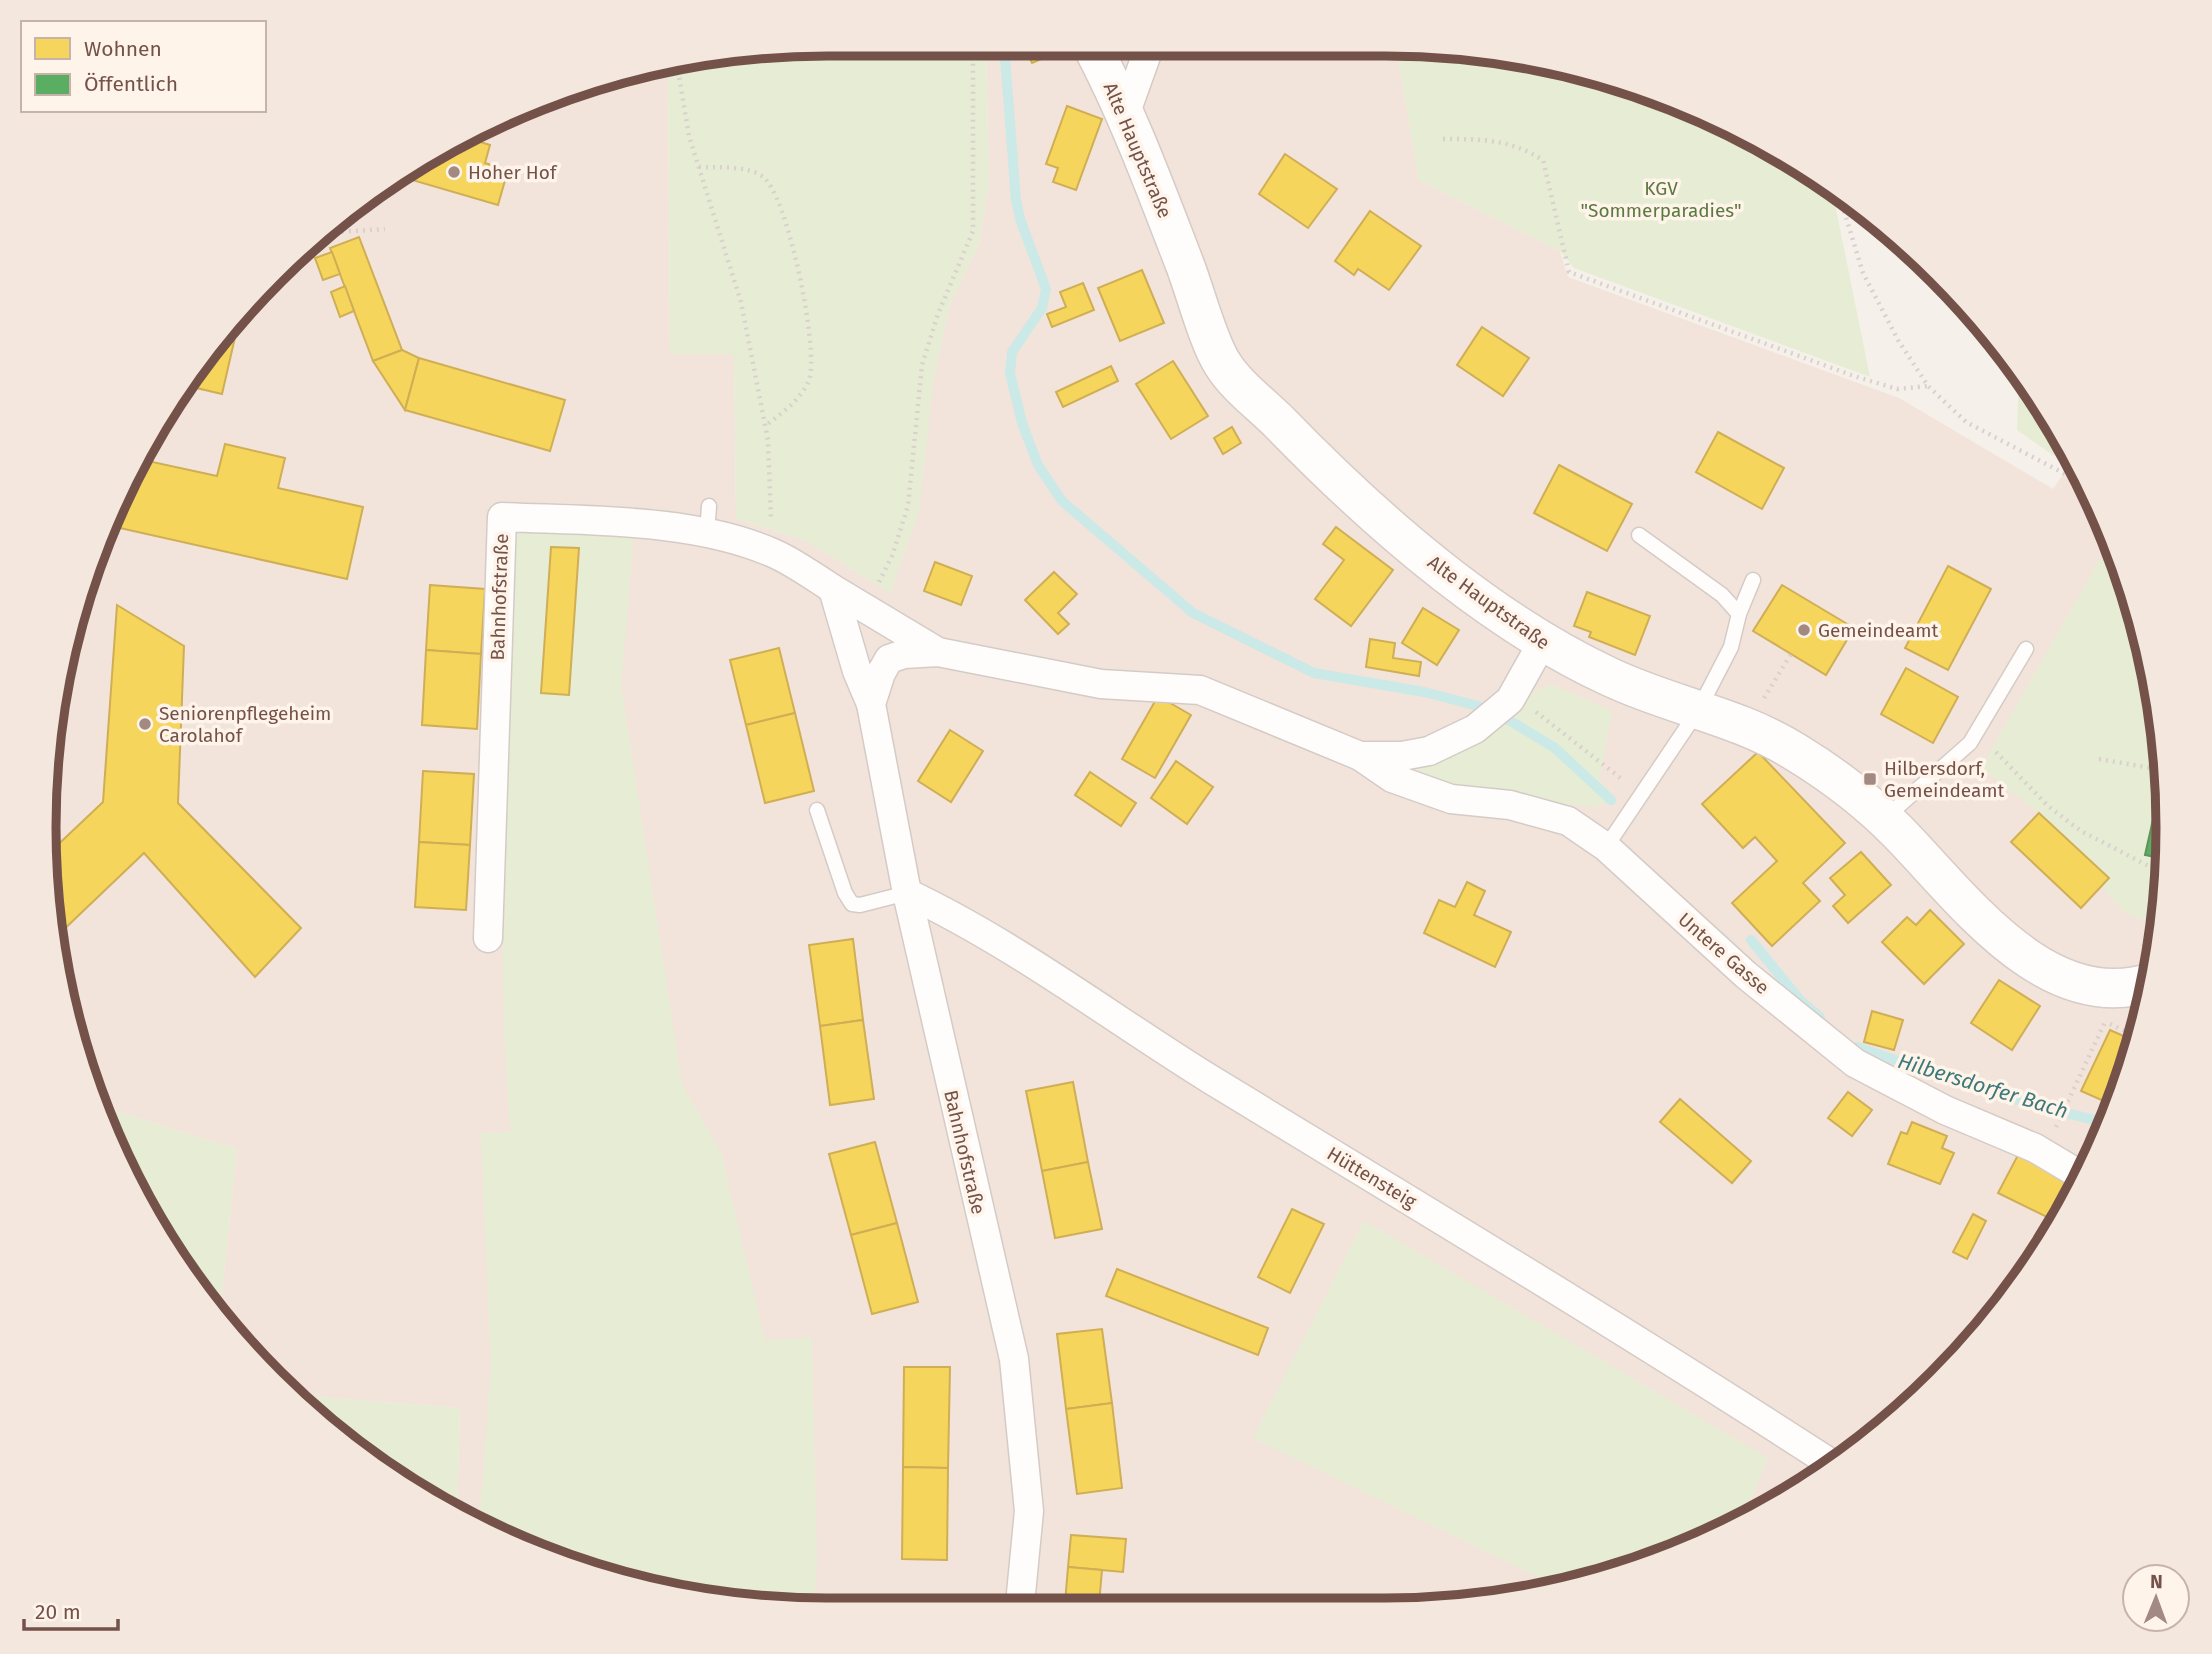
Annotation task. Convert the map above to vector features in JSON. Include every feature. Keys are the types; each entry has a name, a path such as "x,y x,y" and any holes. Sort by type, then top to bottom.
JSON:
{"main road":[{"name":"Alte Hauptstraße","path":"1093,56 1126,112 1222,363 1302,446 1406,542 1542,643 1614,679 1746,726 1805,758 1855,792 1989,926 2035,964 2083,985 2108,989 2139,988"}],"street":[{"path":"1126,112 1146,56"},
{"name":"Bahnhofstraße","path":"488,939 502,517 635,524 708,520 772,553 938,652"},
{"name":"Bahnhofstraße","path":"833,589 857,671 871,704 907,893 1014,1359 1029,1511 1021,1598"},
{"name":"Bahnhofstraße","path":"871,704 889,659 904,654 938,652 1101,684 1200,690 1360,756 1402,756 1429,751 1475,729 1512,698 1542,643"},
{"name":"Untere Gasse","path":"1360,756 1392,778 1451,799 1510,805 1568,821 1606,847 1746,975 1855,1063 1945,1110 2035,1148 2074,1171"},
{"name":"Hüttensteig","path":"907,893 950,913 1170,1054 1665,1356 1825,1460"}],"lane":[{"path":"1639,535 1714,588 1739,614"},
{"path":"1606,847 1699,709 1731,647 1739,614 1753,580"},
{"path":"1884,819 1970,743 2026,649"},
{"path":"817,810 845,894 852,904 860,905 907,893"}],"path":[{"path":"867,608 892,556 908,506 922,365 938,314 973,231 973,56"},
{"path":"678,71 689,136 741,302 765,426 772,553"},
{"path":"1443,139 1483,139 1519,146 1543,160 1569,272 1865,379 1897,389 1928,386"},
{"path":"699,167 737,170 763,176 778,197 787,227 811,340 810,378 796,402 765,426"},
{"path":"1843,207 1863,273 1898,340 1928,386 1966,422 2071,477"},
{"path":"337,232 385,229"},
{"path":"1746,726 1791,654"},
{"path":"1512,698 1642,794"},
{"path":"1996,752 2048,806 2081,831 2154,869"},
{"path":"2099,759 2153,767"},
{"path":"2059,1119 2105,1022"}],"shaded area":[{"path":"986,56 1398,57 1419,180 1560,251 1568,277 1899,398 2053,489 2067,469 2097,532 2115,579 2130,627 2149,726 2156,827 2154,877 2149,928 2130,1027 2097,1122 2076,1168 2053,1212 1997,1296 1965,1335 1893,1407 1854,1439 1770,1495 1680,1539 1585,1572 1486,1591 1435,1596 827,1598 726,1591 627,1572 579,1557 532,1539 457,1503 460,1408 308,1396 247,1335 221,1303 237,1149 110,1109 82,1027 71,977 63,928 56,827 63,726 82,627 115,532 159,441 186,399 247,319 282,282 358,215 399,186 441,159 532,115 627,82 668,73 670,353 734,353 736,519 807,541 889,592 949,306 979,244 989,182"}],"green space":[{"path":"986,56 989,182 979,244 949,306 933,384 919,512 890,593 807,541 736,519 734,354 670,354 668,73 777,58"},
{"name":"KGV \"Sommerparadies\"","path":"1398,57 1486,63 1535,71 1585,82 1680,115 1771,159 1832,200 1870,377 1574,268 1560,251 1419,180"},
{"path":"2019,388 2057,450 2054,456 2017,430"},
{"path":"516,524 634,532 621,685 682,1085 721,1153 765,1341 812,1337 817,1569 814,1597 726,1591 627,1572 532,1539 480,1515 491,1371 481,1133 511,1132 503,980 506,752"},
{"path":"2104,551 2130,627 2149,726 2156,827 2150,922 2124,912 2102,886 2109,878 2039,813 1981,768"},
{"path":"1551,684 1612,711 1599,780 1616,798 1596,807 1445,790 1423,779 1417,770 1466,746 1530,694"},
{"path":"110,1109 237,1149 221,1303 159,1212"},
{"path":"1364,1221 1768,1458 1748,1507 1680,1539 1633,1557 1546,1581 1253,1438"},
{"path":"308,1396 460,1408 457,1503 358,1439"}],"building: Wohnen":[{"path":"1029,56 1049,56 1032,63"},
{"path":"1067,106 1102,119 1076,190 1053,182 1058,168 1046,164"},
{"name":"Hoher Hof","path":"477,141 490,145 485,163 508,170 498,205 410,179"},
{"path":"1285,154 1337,189 1308,228 1259,194"},
{"path":"1370,211 1421,246 1389,290 1358,269 1354,275 1335,261"},
{"path":"359,237 402,350 373,361 330,248"},
{"path":"332,252 340,274 323,280 315,258"},
{"path":"1142,270 1164,323 1120,341 1098,288"},
{"path":"1083,283 1094,310 1052,327 1047,314 1066,307 1060,292"},
{"path":"345,286 354,311 340,317 331,292"},
{"path":"1482,327 1529,358 1503,396 1457,365"},
{"path":"236,332 222,394 194,387"},
{"path":"402,350 419,358 405,410 373,361"},
{"path":"419,358 565,400 550,451 405,410"},
{"path":"1173,361 1208,416 1171,439 1136,384"},
{"path":"1111,366 1118,381 1063,407 1056,392"},
{"path":"1232,427 1241,443 1223,454 1214,438"},
{"path":"1718,432 1784,468 1762,509 1696,472"},
{"path":"225,444 285,458 278,488 363,507 347,579 117,527 149,461 217,476"},
{"path":"1559,465 1632,504 1607,551 1534,513"},
{"path":"1336,527 1393,570 1351,626 1315,599 1344,560 1323,544"},
{"path":"551,547 579,548 569,695 541,693"},
{"path":"935,562 972,576 961,605 924,591"},
{"path":"1948,566 1991,589 1948,670 1905,648"},
{"path":"1054,572 1077,594 1058,613 1069,624 1058,634 1025,600"},
{"path":"430,585 485,589 481,654 426,650"},
{"name":"Gemeindeamt","path":"1782,585 1854,628 1826,675 1753,631"},
{"path":"1587,592 1650,616 1635,655 1589,637 1591,632 1574,626"},
{"name":"Seniorenpflegeheim Carolahof","path":"117,605 184,646 178,803 301,928 255,977 144,853 63,930 57,846 103,802"},
{"path":"1423,608 1459,630 1437,665 1402,643"},
{"path":"1370,639 1395,643 1393,658 1421,662 1419,676 1366,667"},
{"path":"779,648 795,713 746,725 730,660"},
{"path":"426,650 481,654 477,729 422,725"},
{"path":"1906,668 1958,697 1933,743 1881,714"},
{"path":"1158,696 1191,715 1155,778 1122,759"},
{"path":"795,713 814,791 765,803 746,725"},
{"path":"950,730 983,751 951,802 918,781"},
{"path":"1758,752 1845,843 1803,883 1820,901 1772,946 1732,903 1777,861 1755,837 1743,848 1702,804"},
{"path":"1176,761 1213,787 1187,824 1151,798"},
{"path":"423,771 474,774 470,845 419,842"},
{"path":"1090,772 1136,803 1121,826 1075,795"},
{"path":"2039,813 2109,878 2081,908 2011,842"},
{"path":"419,842 470,845 466,910 415,907"},
{"path":"1861,852 1891,885 1848,923 1833,906 1845,895 1830,878"},
{"path":"1467,882 1485,891 1474,915 1511,932 1495,967 1424,933 1439,900 1455,907"},
{"path":"1930,910 1964,944 1924,984 1882,942 1907,917 1916,925"},
{"path":"853,939 863,1020 820,1026 809,945"},
{"path":"1999,980 2040,1006 2012,1050 1971,1023"},
{"path":"1872,1011 1903,1020 1894,1050 1864,1042"},
{"path":"863,1020 874,1099 830,1105 820,1026"},
{"path":"2110,1030 2127,1037 2105,1102 2081,1091"},
{"path":"1073,1082 1088,1162 1042,1171 1026,1091"},
{"path":"1848,1092 1872,1110 1852,1136 1828,1118"},
{"path":"1680,1099 1751,1161 1732,1183 1660,1122"},
{"path":"1912,1122 1947,1136 1942,1148 1954,1153 1940,1184 1888,1164 1901,1132 1907,1134"},
{"path":"875,1142 897,1223 851,1235 829,1154"},
{"path":"2018,1155 2069,1181 2049,1218 1998,1193"},
{"path":"1088,1162 1102,1229 1055,1238 1042,1171"},
{"path":"1292,1209 1324,1224 1290,1293 1258,1277"},
{"path":"1973,1214 1986,1221 1967,1259 1953,1252"},
{"path":"897,1223 918,1302 872,1314 851,1235"},
{"path":"1117,1269 1268,1328 1258,1355 1106,1296"},
{"path":"1102,1329 1112,1403 1066,1409 1057,1334"},
{"path":"904,1367 950,1367 948,1468 903,1467"},
{"path":"1112,1403 1122,1488 1077,1494 1066,1409"},
{"path":"903,1467 948,1468 947,1560 902,1559"},
{"path":"1071,1535 1126,1539 1123,1572 1068,1567"},
{"path":"1068,1567 1102,1570 1100,1598 1065,1598"}],"building: Öffentlich":[{"path":"2155,809 2155,857 2145,855"}],"waterway":[{"name":"Hilbersdorfer Bach","path":"1005,56 1016,200 1020,219 1046,289 1042,308 1012,352 1010,373 1022,423 1038,465 1062,501 1193,613 1314,673 1424,692 1478,706 1512,722 1555,748 1611,800"},
{"name":"Hilbersdorfer Bach","path":"1751,940 1800,1000 1820,1017"},
{"name":"Hilbersdorfer Bach","path":"1857,1047 2014,1099 2098,1120"}],"place":[{"name":"Hoher Hof","path":"454,172"},
{"name":"Gemeindeamt","path":"1804,630"},
{"name":"Seniorenpflegeheim Carolahof","path":"145,724"},
{"name":"Hilbersdorf, Gemeindeamt","path":"1870,779"}]}
